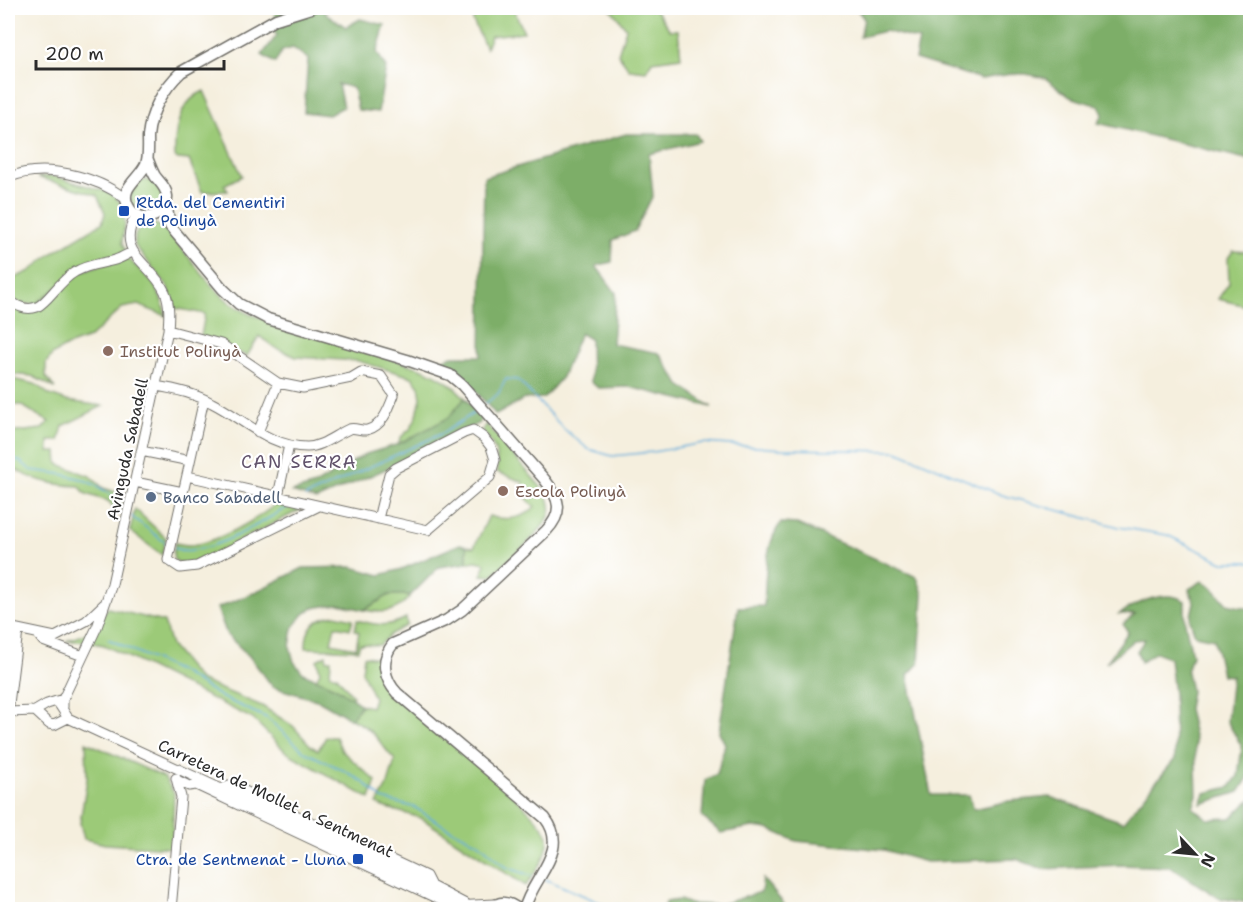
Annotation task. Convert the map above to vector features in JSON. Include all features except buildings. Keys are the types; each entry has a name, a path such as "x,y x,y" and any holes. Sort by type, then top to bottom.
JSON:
{"main road":[{"path":"166,203 160,213 144,218 130,211 126,198 147,160 149,129 155,109 166,89 176,78 210,56 276,19 312,8"},
{"path":"147,160 166,191 170,225"},
{"path":"134,181 148,176 158,180"},
{"path":"151,217 170,225 230,297 249,311 268,319 407,360 454,378 553,491 558,508 555,519 546,531 462,610 447,620 393,644 388,651 384,666 387,679 397,693 553,828 555,845 547,864 532,886 514,906 492,907"},
{"path":"524,909 532,886"}],"street":[{"path":"8,178 30,171 49,171 107,186 126,198"},
{"path":"107,186 134,181"},
{"path":"8,298 21,307 38,306 75,271 88,265 115,260 132,252 129,239 136,215"},
{"name":"Avinguda Sabadell","path":"63,710 83,656 97,627 116,569 168,330 169,313 165,291 155,276 132,252"},
{"path":"155,386 184,390 204,399 267,437 289,445 309,447 336,438 351,428 368,430 386,417 394,395 381,376 361,372 351,378 303,388 278,383 221,344 168,330"},
{"path":"258,432 278,383"},
{"path":"204,399 168,560 180,568 197,566 320,506"},
{"path":"187,476 278,496 320,506 378,519 428,530 490,477 495,460 491,447 473,430 406,463 389,474 378,519"},
{"path":"278,496 289,445"},
{"path":"141,451 190,461"},
{"path":"135,482 183,492"},
{"path":"8,627 18,631 55,637 86,621 106,602"},
{"path":"8,709 12,645 18,631"},
{"path":"38,634 43,641 83,656"},
{"name":"Carretera de Mollet a Sentmenat","path":"8,709 40,712 52,702 63,710 173,767 192,782 220,789 232,785 426,876 431,886 474,907"},
{"name":"Carretera de Mollet a Sentmenat","path":"40,712 45,721 54,725 63,710"},
{"path":"171,909 181,797 173,767"},
{"path":"177,780 192,782 453,906 492,907"},
{"path":"181,797 192,782"}],"green space":[{"path":"277,8 331,8 324,12 346,27 360,19 385,25 377,52 386,68 378,112 358,110 353,88 338,84 343,107 329,115 304,112 308,59 293,48 282,51 275,63 262,55 277,35 271,28"},
{"path":"474,8 513,8 524,32 491,36 486,48 473,21"},
{"path":"610,8 654,8 670,30 678,30 681,57 652,61 646,71 629,69 618,54 626,28"},
{"path":"856,8 1250,8 1250,160 1098,123 1103,114 1099,106 1070,97 1045,78 1012,74 981,79 915,59 919,40 885,31 860,37 864,19"},
{"path":"204,91 242,176 224,185 228,191 202,192 189,160 175,157 175,138 179,119 188,102"},
{"path":"626,134 696,134 700,141 649,154 653,195 635,231 613,240 612,262 596,266 616,293 612,344 659,353 680,385 712,407 629,387 598,388 591,382 590,339 580,333 562,377 544,398 524,399 496,415 462,375 434,363 452,356 481,356 484,177"},
{"path":"52,176 112,193 121,204 125,223 122,243 126,252 114,258 88,262 36,304 20,304 8,294 8,281 30,271 51,254 102,223 105,213 97,195 37,177"},
{"path":"146,180 157,185 162,196 157,207 146,212 135,207 130,196 135,185"},
{"path":"151,223 164,227 212,286 230,303 249,314 420,368 444,380 465,398 449,418 399,444 400,438 411,428 421,398 419,386 412,377 358,361 296,357 274,347 259,336 247,356 201,336 205,314 175,308 167,285 135,246 135,236 139,227"},
{"path":"1233,251 1250,252 1250,307 1218,299 1229,283 1228,258"},
{"path":"126,257 152,282 160,296 166,316 138,305 122,308 89,338 53,354 46,363 46,377 55,388 32,376 8,374 8,301 27,310 76,273"},
{"path":"8,378 35,384 50,395 67,401 103,406 63,426 59,441 49,441 49,452 57,452 58,464 90,476 103,488 123,494 119,513 108,501 86,494 79,486 42,481 8,465 8,433 42,429 49,422 21,405 8,405"},
{"path":"465,398 481,417 480,423 397,464 316,500 292,492 315,485 366,454 399,444 448,418"},
{"path":"486,424 547,494 551,508 541,528 525,546 491,576 482,575 485,563 476,561 467,563 467,546 474,547 489,516 514,518 526,514 535,507 523,493 523,482 497,472 495,450 482,430"},
{"path":"277,503 302,509 195,564 183,564 174,560 175,543 189,545 211,540 248,523"},
{"path":"135,509 166,538 162,555 130,531"},
{"path":"781,523 797,524 917,577 923,594 919,663 908,675 931,795 969,795 974,809 1009,801 1050,797 1123,822 1175,759 1174,695 1170,658 1156,652 1141,662 1137,651 1145,639 1134,640 1106,663 1128,632 1123,624 1135,614 1119,614 1160,596 1177,597 1185,601 1185,622 1192,655 1187,672 1191,691 1188,709 1195,740 1197,795 1193,808 1208,819 1231,818 1250,800 1250,903 1219,898 1171,867 1121,865 1043,869 1016,859 926,862 884,850 796,841 768,829 753,827 721,833 702,817 705,780 717,774 725,744 719,732 738,607 764,606 771,541"},
{"path":"460,544 467,546 467,563 439,567 411,595 389,595 364,610 339,604 312,608 293,628 290,647 294,662 303,673 337,688 361,705 351,719 320,701 273,687 249,656 227,635 217,608 303,568 352,567 380,575 402,569"},
{"path":"1202,581 1210,585 1227,604 1250,609 1250,775 1239,792 1201,804 1205,793 1230,787 1238,776 1242,747 1227,721 1232,676 1222,675 1214,639 1195,635 1190,620 1194,602 1189,589"},
{"path":"389,595 411,595 401,606 390,611 364,610"},
{"path":"108,608 164,622 171,646 199,680 262,706 293,726 311,746 318,750 326,737 336,737 342,751 376,781 370,799 286,752 253,719 104,645 66,641 87,633"},
{"path":"335,615 353,619 350,629 335,626 331,643 356,648 359,632 355,630 357,620 382,625 406,618 407,625 391,634 380,645 360,644 358,650 306,648 307,635 313,625 322,618"},
{"path":"326,655 327,660 331,660 330,674 337,676 353,696 351,699 337,688 316,679 320,672 317,660"},
{"path":"364,656 379,658 384,685 392,695 478,765 542,826 548,837 547,850 526,886 421,818 377,804 388,784 395,760 372,732 351,719 361,705 371,707 374,698 362,672"},
{"path":"86,742 164,777 174,793 172,848 105,844 84,839 80,823 87,779"},
{"path":"763,879 784,904 782,909 664,909 666,902 680,900 690,904 719,905 761,892"}],"waterway":[{"path":"485,404 498,394 506,379 518,380 564,429 588,449 612,456 653,452 703,443 783,449 897,451 1002,495 1119,527 1167,535 1223,562 1250,562"},
{"path":"305,497 443,433 477,411"},
{"path":"8,456 31,470 82,479 97,486 107,492 125,511"},
{"path":"174,548 201,549 218,544 293,504"},
{"path":"131,516 167,544"},
{"path":"108,639 181,672 223,698 267,718 305,752 347,772 363,782 382,799 414,807 480,844 506,867 532,876"},
{"path":"545,879 610,907 618,905 630,910"},
{"path":"735,910 763,906 766,910"}],"place":[{"name":"Rtda. del Cementiri de Polinyà","path":"124,211"},
{"name":"Institut Polinyà","path":"108,351"},
{"name":"Escola Polinyà","path":"503,491"},
{"name":"Banco Sabadell","path":"151,497"},
{"name":"Ctra. de Sentmenat - Lluna","path":"358,859"}],"district":[{"name":"CAN SERRA","path":"299,462"}]}
